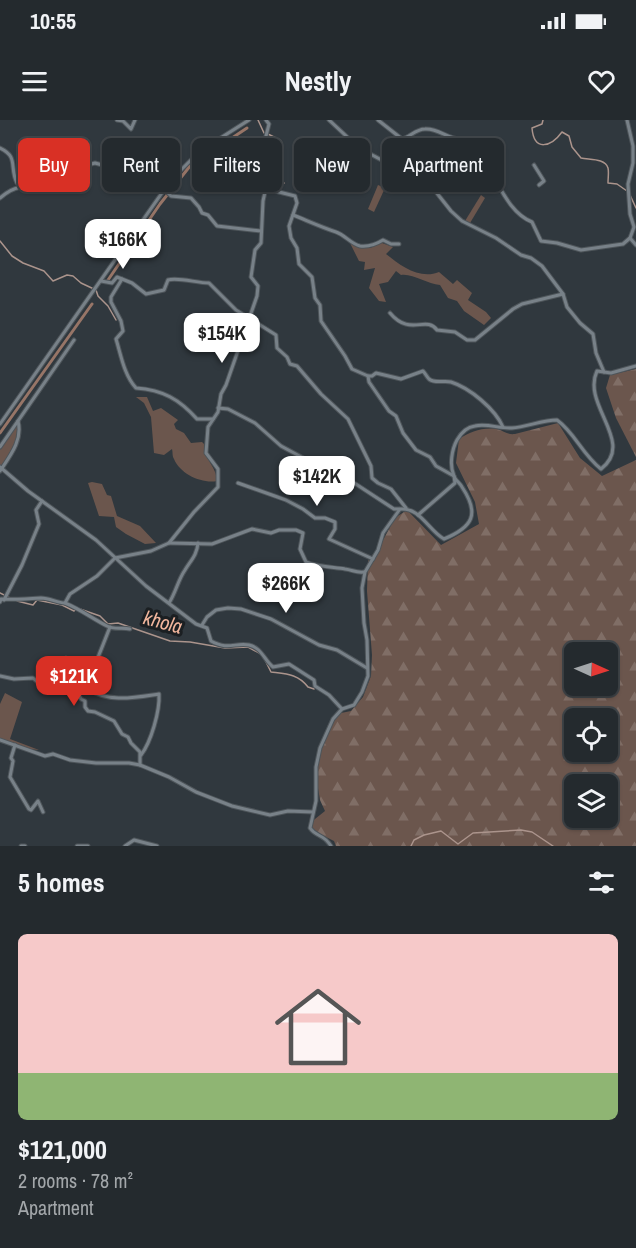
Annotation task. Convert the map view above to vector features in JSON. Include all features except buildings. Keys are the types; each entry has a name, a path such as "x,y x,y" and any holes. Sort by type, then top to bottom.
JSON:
{"street":[{"path":"117,120 123,121 131,129 135,120"},
{"path":"180,170 200,151 249,120"},
{"path":"266,120 269,124 266,138"},
{"path":"329,120 359,148 436,192 462,221 496,238 521,255 538,262 548,271 563,294 567,307 593,334 596,353 604,373"},
{"path":"378,120 402,139 406,139 420,129 436,130 454,139 464,139 484,159 501,192 521,218 532,222 541,242 557,243 581,250 623,244 630,237 634,227 630,214 628,184 634,163 631,132 627,120"},
{"path":"0,148 11,156 13,174 18,183"},
{"path":"534,165 544,181 539,185"},
{"path":"0,198 6,192 18,188"},
{"path":"0,424 165,192"},
{"path":"167,192 171,196 191,198 202,213 208,215 217,226 261,231"},
{"path":"169,543 218,487 218,469 205,448 208,427 218,408 257,296 258,286 251,277 255,250 261,243 264,192"},
{"path":"279,192 295,196 297,203 289,226 291,238 297,248 299,264 312,277 315,298 320,305 321,321 352,369 369,376 376,373 401,379 423,371 429,379 453,382 476,395 500,419 503,427"},
{"path":"292,215 317,223 325,230 338,232 360,246 374,246 383,240 399,244"},
{"path":"630,237 636,245"},
{"path":"101,281 112,283 117,277 132,283 146,294 164,290 168,280 173,278 180,281 209,283 236,310 276,335 277,348 287,357 290,364 297,366 321,394 348,419 371,466 372,478 391,489 406,508 418,515 437,535 444,539 470,523 473,516 471,501 454,476 436,466 430,457 416,450 403,433 396,416 389,411 369,382 369,376"},
{"path":"122,279 111,297 111,302 121,321 123,332 116,339 123,364 132,383 136,388 169,394 197,419 213,418"},
{"path":"390,313 401,324 416,326 427,323 433,325 437,330 455,332 467,340 475,340 522,304 563,294"},
{"path":"0,447 74,340"},
{"path":"602,398 597,390 595,376 597,371 604,373 636,366"},
{"path":"218,408 228,409 255,423 281,446 325,468 339,472 394,509 406,508"},
{"path":"418,515 455,483 452,466 453,448 461,434 473,426 518,428 557,420 568,430 590,460 601,469 613,464"},
{"path":"18,421 20,433 15,446 0,469 96,540 146,586 196,624 207,628 211,641 219,646 248,644 263,653 266,662 273,667 289,664 314,680 315,686 329,695 342,709"},
{"path":"238,483 280,497 303,508 315,518 325,518 335,522 335,528 329,539 373,559"},
{"path":"1,600 22,565 39,524 36,510 42,501"},
{"path":"331,846 325,837 314,833 310,828 316,801 316,767 320,748 333,718 342,709 354,705 362,692 368,669 362,588 365,572 373,559 383,533 400,509"},
{"path":"65,603 70,594 97,576 115,558 151,551 169,543 212,543 249,529 271,533 279,530 296,530 303,533 300,549 306,562 352,572 365,572"},
{"path":"169,603 197,551 198,543"},
{"path":"1,600 42,598 65,603 110,627 130,629"},
{"path":"202,626 207,617 216,610 241,609 271,619 319,645 338,650 368,669"},
{"path":"66,658 88,666 95,665 110,627"},
{"path":"88,666 85,688 98,695 110,699 159,694 160,701 152,733 141,755 140,765"},
{"path":"0,676 14,679 33,678 50,688 74,686 79,681 85,681"},
{"path":"74,686 88,711 114,721 117,729 128,737 141,755"},
{"path":"0,740 45,756 53,754 70,760 140,765 169,777 195,792 232,806 270,815 288,811 313,812"},
{"path":"15,745 11,758 13,761 10,777 29,809 31,810 38,801 43,812"},
{"path":"125,846 134,840 157,846"},
{"path":"77,846 88,846"}],"green space":[{"path":"378,185 382,187 383,192 374,212 368,209"},
{"path":"481,195 485,198 470,223 465,221"},
{"path":"350,243 370,248 382,243 393,247 386,254 411,270 425,274 439,272 453,284 457,280 472,293 468,300 491,318 484,325 464,311 457,301 448,298 440,285 401,275 396,271 388,282 379,284 386,302 379,301 369,288 375,268 364,270 365,262 359,261"},
{"path":"636,369 636,457 616,418 606,388 610,375"},
{"path":"136,397 147,397 153,411 161,408 178,420 174,424 176,429 184,433 191,443 202,442 204,444 217,481 205,481 186,473 177,464 172,449 164,455 154,453 151,417 144,403"},
{"path":"18,423 20,433 2,467 0,449"},
{"path":"558,423 580,458 602,476 636,460 636,846 336,846 334,841 312,830 310,823 325,811 320,800 315,770 328,725 341,713 351,711 363,697 371,676 368,561 395,518 407,510 441,545 479,524 475,502 456,463 459,439 481,429 497,429 515,434"},
{"path":"88,483 102,484 107,495 111,496 117,516 140,526 156,543 145,544 116,527 114,517 99,516"},
{"path":"5,693 22,702 10,739 39,750 0,739 0,704"}],"waterway":[{"path":"258,120 264,133"},
{"path":"543,120 542,124 532,128 533,136 539,144 548,144 562,132 569,136 572,147 581,158 604,162 608,170 608,183 617,184 627,191"},
{"path":"108,280 160,204 190,166 247,128"},
{"path":"268,134 282,143 277,170 284,183"},
{"path":"630,195 636,208"},
{"path":"0,241 12,256 44,271 53,281 67,275 73,276 81,283 96,290 116,320"},
{"path":"0,433 92,304"},
{"name":"khola","path":"0,593 10,598"},
{"name":"khola","path":"17,601 33,605 37,600 62,605 74,611 76,608"},
{"name":"khola","path":"80,609 100,616 108,624 118,623 170,641 225,648 248,647 261,654"},
{"name":"khola","path":"264,658 271,672 296,677 314,689"},
{"path":"411,846 414,840 441,831 458,844 473,833 521,830 532,832 553,846"}]}
